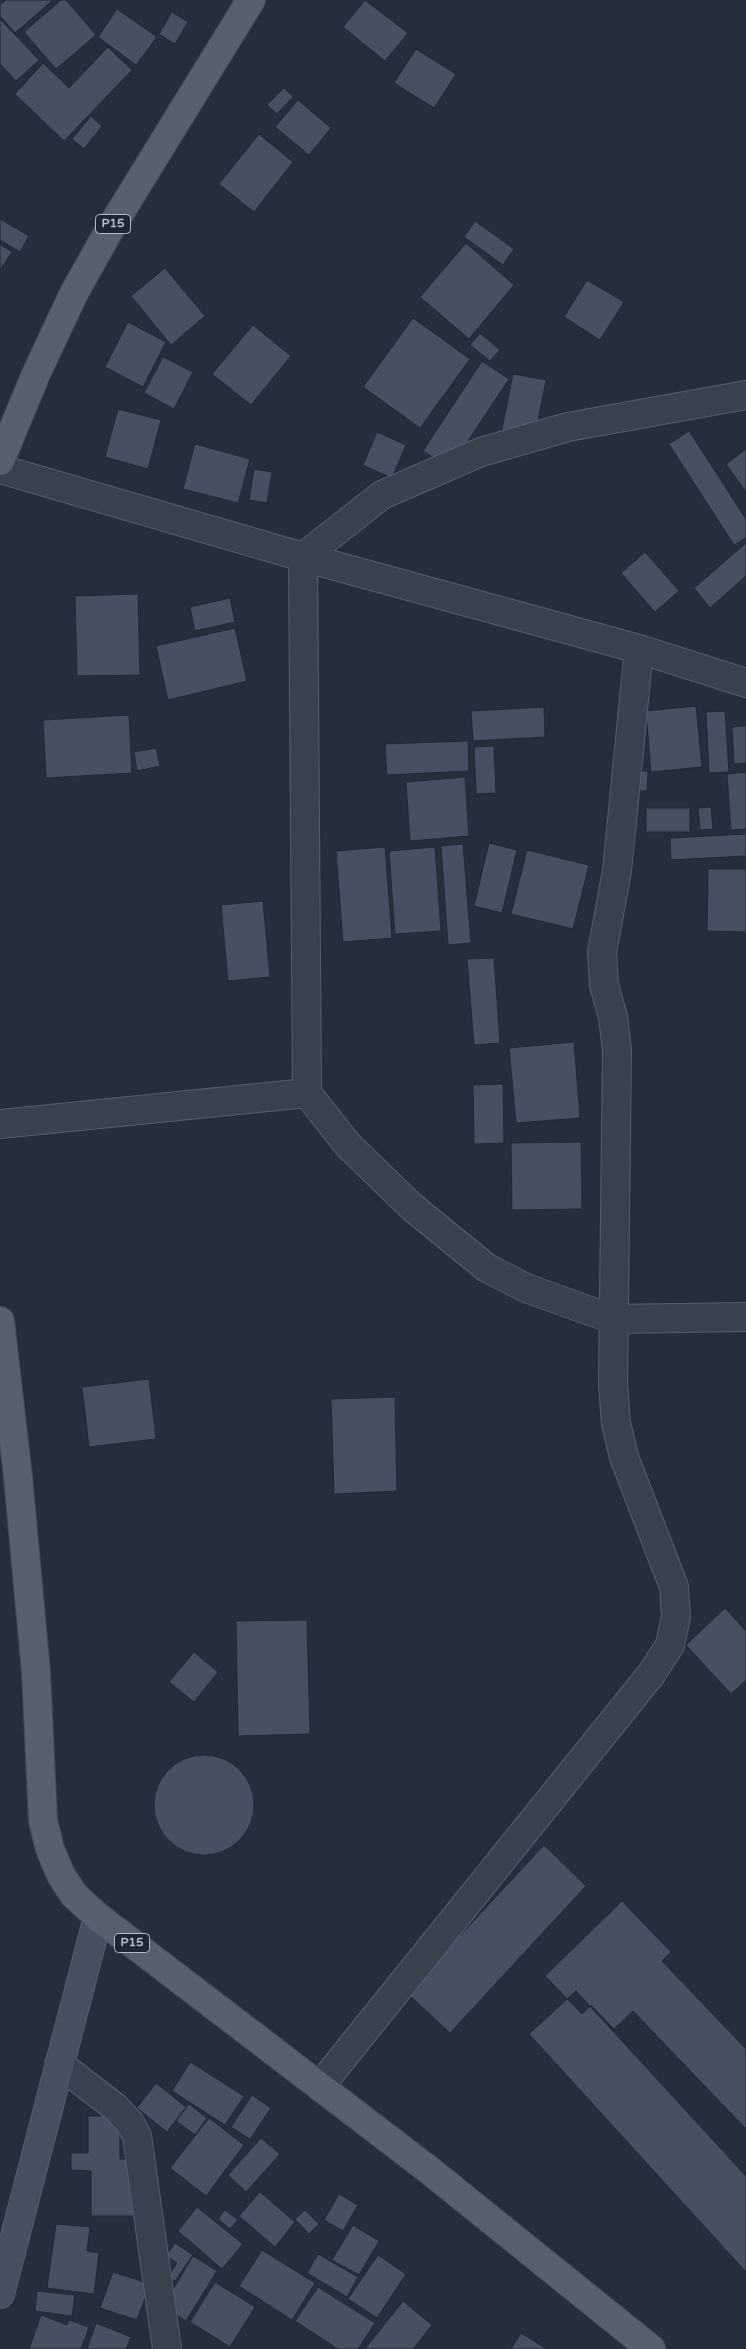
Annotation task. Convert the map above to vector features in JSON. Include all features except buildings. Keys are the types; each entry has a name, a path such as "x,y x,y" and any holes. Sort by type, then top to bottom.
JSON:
{"main road":[{"name":"P15","path":"0,461 36,374 74,293 110,229 251,0"},
{"name":"P15","path":"0,1321 18,1477 36,1672 43,1821 50,1849 61,1875 74,1894 98,1917 320,2086 504,2230 651,2349"}],"street":[{"path":"303,557 382,495 481,452 568,427 746,395"},
{"path":"0,469 303,557 639,649 746,683"},
{"path":"303,557 307,1093 348,1145 405,1200 487,1268 526,1288 612,1319 746,1317"},
{"path":"320,2086 652,1673 670,1646 676,1617 674,1587 624,1458 616,1424 613,1385 612,1319 617,1050 613,1017 604,985 602,952 618,871 639,649"},
{"path":"0,1124 307,1093"},
{"path":"0,2294 58,2064 98,1917"},
{"path":"58,2064 115,2107 130,2123 137,2136 167,2349"}]}
